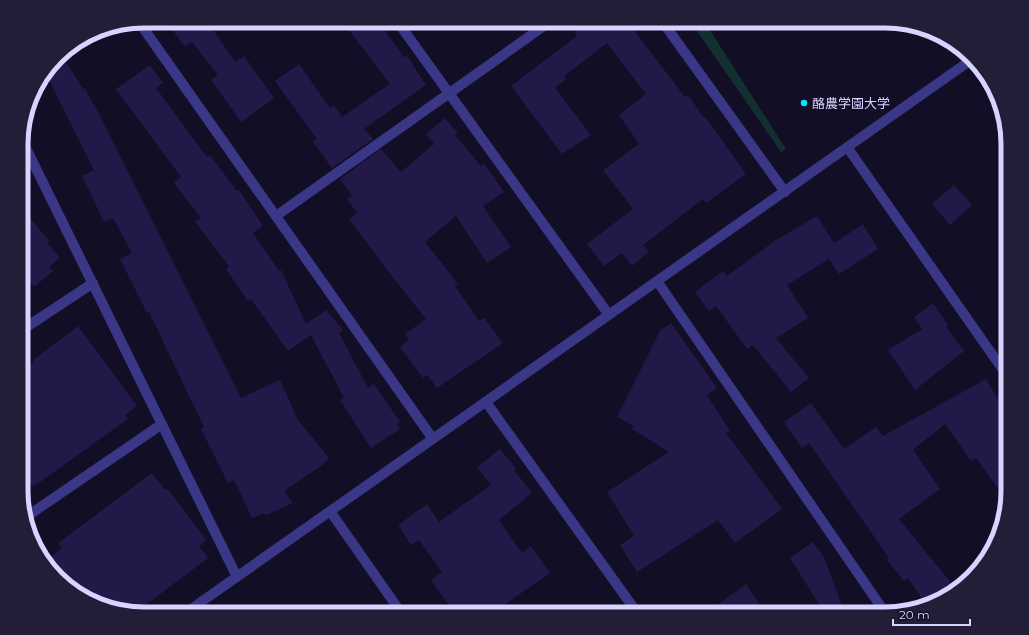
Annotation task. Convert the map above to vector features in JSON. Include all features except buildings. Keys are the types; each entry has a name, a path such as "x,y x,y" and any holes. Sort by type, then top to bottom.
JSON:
{"street":[{"path":"143,28 434,439"},
{"path":"402,28 609,315"},
{"path":"276,216 541,28"},
{"path":"667,28 784,192"},
{"path":"194,607 967,62"},
{"path":"847,147 1001,367"},
{"path":"28,152 237,577"},
{"path":"657,281 881,607"},
{"path":"28,326 93,283"},
{"path":"486,402 633,607"},
{"path":"31,514 162,424"},
{"path":"330,511 397,607"}],"green space":[{"path":"695,28 708,28 786,149 781,152"}],"place":[{"name":"酪農学園大学","path":"804,103"}]}
